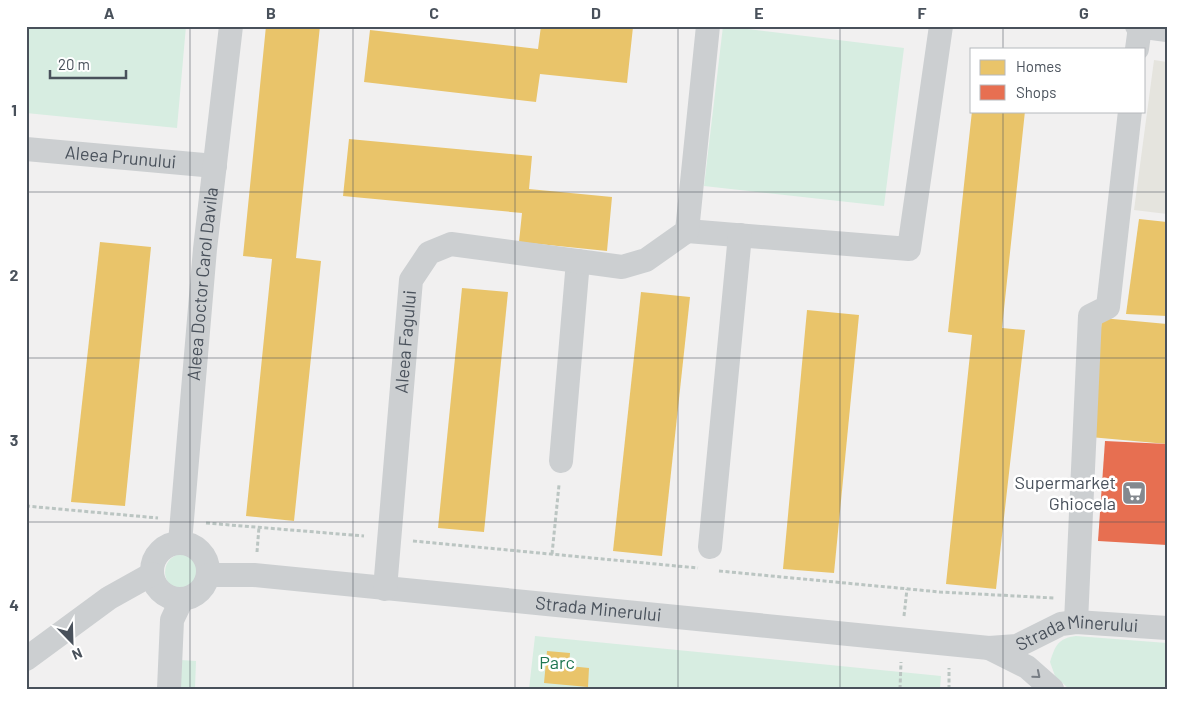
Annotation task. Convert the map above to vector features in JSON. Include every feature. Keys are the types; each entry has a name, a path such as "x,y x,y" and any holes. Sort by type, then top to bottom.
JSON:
{"street":[{"name":"Aleea Doctor Carol Davila","path":"181,532 205,248 231,26"},
{"path":"708,26 687,231 909,249 941,26"},
{"path":"1137,48 1138,26 1167,30"},
{"path":"1077,611 1090,316 1108,307 1130,112"},
{"name":"Aleea Prunului","path":"26,149 215,166"},
{"name":"Aleea Fagului","path":"385,589 411,280 429,253 451,244 622,266 646,260 687,231"},
{"path":"710,547 740,235"},
{"path":"561,461 578,261"},
{"path":"181,532 192,545 201,551 208,563 209,575 206,584 197,594 182,600 170,598 160,592 152,574 155,558 163,549 175,543 181,532"},
{"path":"26,659 109,598 152,574"},
{"name":"Strada Minerului","path":"209,575 254,575 989,648 1017,646 1061,624 1077,611 1167,628"},
{"path":"169,689 172,620 182,600"},
{"name":"Strada Minerului","path":"989,648 1027,667 1052,689"}],"path":[{"path":"552,554 561,461"},
{"path":"26,506 181,532 389,538 699,569"},
{"path":"719,570 940,592 1077,611"}],"shaded area":[{"path":"1154,60 1167,62 1167,214 1134,210"}],"green space":[{"path":"26,26 186,26 177,128 26,113"},
{"path":"723,26 904,48 884,206 704,186"},
{"path":"183,554 190,555 196,559 200,565 200,579 196,585 190,589 183,590 176,589 170,585 166,579 165,572 166,565 170,559 176,555"},
{"name":"Parc","path":"535,636 941,676 940,689 529,689"},
{"path":"1076,636 1167,643 1167,689 1069,689 1055,676 1050,662 1054,651 1061,641"},
{"path":"181,660 196,661 195,689 180,689"}],"building: Homes":[{"path":"266,26 320,26 296,258 321,261 294,521 246,516 272,259 243,256"},
{"path":"541,26 633,27 627,83 540,74 536,102 364,82 370,30 538,49"},
{"path":"972,112 1025,112 1002,328 1025,330 996,589 946,584 972,335 948,332"},
{"path":"349,139 532,156 529,189 612,197 607,251 519,242 522,213 343,196"},
{"path":"1139,219 1167,222 1167,316 1126,314"},
{"path":"100,242 151,247 125,506 71,502"},
{"path":"462,288 508,292 484,532 438,528"},
{"path":"641,292 690,297 662,556 613,551"},
{"path":"807,310 859,315 834,573 783,569"},
{"path":"1102,318 1167,324 1167,444 1090,437"},
{"path":"547,651 570,653 569,666 589,668 588,687 544,683"}],"building: Shops":[{"name":"Supermarket Ghiocela","path":"1105,441 1167,444 1167,545 1098,541"}],"place":[{"name":"Supermarket Ghiocela","path":"1134,493"}]}
